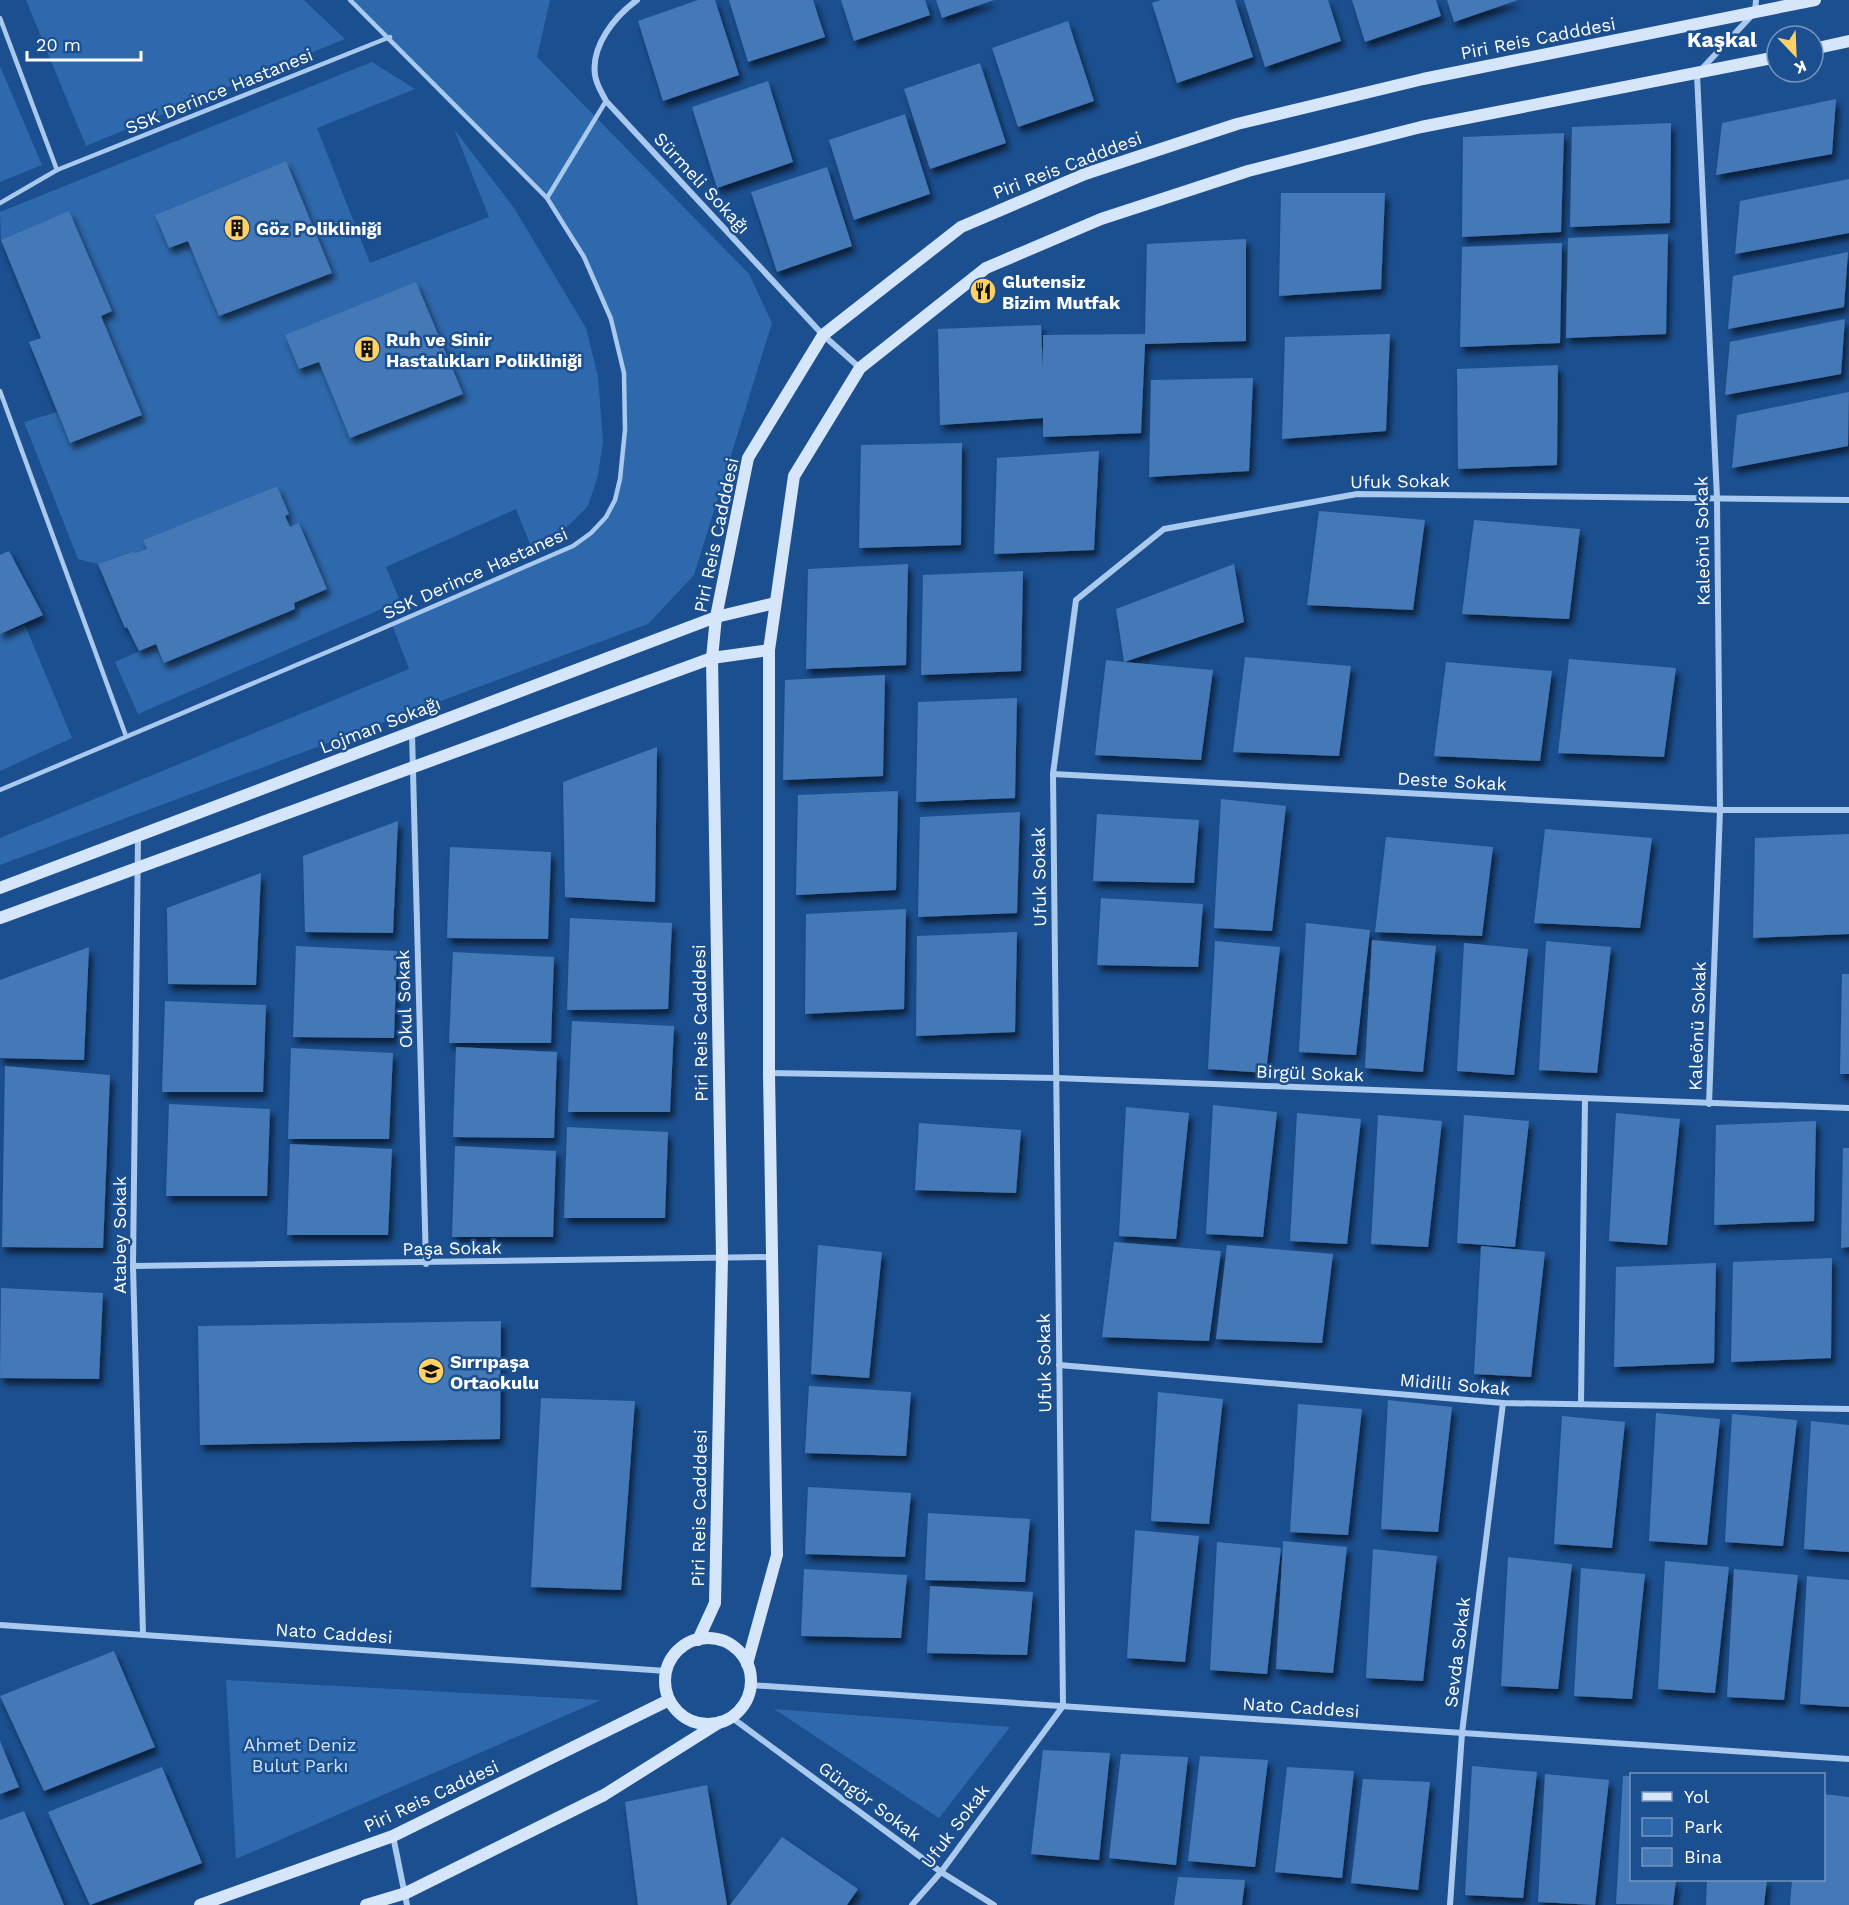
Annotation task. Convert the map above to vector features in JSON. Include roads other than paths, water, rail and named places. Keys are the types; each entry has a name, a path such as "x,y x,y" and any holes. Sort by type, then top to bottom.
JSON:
{"main road":[{"name":"Piri Reis Cadddesi","path":"698,1640 715,1603 722,1257 712,658 716,617 748,458 823,335 961,227 1084,174 1237,124 1365,93 1756,6 1815,0"},
{"path":"1825,46 1849,41"},
{"path":"366,1905 407,1899 604,1795 741,1708 750,1685 747,1664 777,1555 769,1073 769,650 794,476 860,368 986,268 1101,219 1248,171 1421,127 1765,60"},
{"name":"Lojman Sokağı","path":"0,888 716,617 775,603"},
{"path":"0,918 712,658 769,650"},
{"path":"725,1720 708,1724 690,1720 676,1710 669,1700 665,1686 666,1671 677,1651 698,1640 712,1639 726,1643 738,1651 747,1664"},
{"name":"Piri Reis Caddesi","path":"200,1905 393,1836 669,1700"}],"street":[{"name":"Sürmeli Sokağı","path":"637,0 609,29 595,53 595,77 606,101 823,335 860,368"},
{"path":"1697,74 1756,6"},
{"name":"Kaleönü Sokak","path":"1697,74 1717,496 1720,810 1709,1104"},
{"name":"Ufuk Sokak","path":"912,1905 941,1872 1063,1706 1053,774 1076,600 1164,529 1358,494 1717,496 1849,500"},
{"name":"Okul Sokak","path":"412,733 426,1264"},
{"name":"Deste Sokak","path":"1053,774 1720,810 1849,810"},
{"name":"Atabey Sokak","path":"138,836 133,1266 143,1634"},
{"name":"Birgül Sokak","path":"769,1073 1056,1078 1849,1108"},
{"path":"1581,1404 1585,1099"},
{"name":"Paşa Sokak","path":"133,1266 426,1264 772,1257"},
{"name":"Midilli Sokak","path":"1059,1365 1503,1403 1849,1409"},
{"name":"Sevda Sokak","path":"1450,1905 1462,1733 1503,1403"},
{"name":"Nato Caddesi","path":"0,1627 143,1634 666,1671"},
{"name":"Nato Caddesi","path":"750,1685 1849,1759"},
{"name":"Güngör Sokak","path":"725,1720 941,1872 994,1905"},
{"path":"393,1836 407,1899"}],"lane":[{"name":"SSK Derince Hastanesi","path":"0,790 573,546 591,533 606,517 615,500 620,479 625,430 624,373 611,319 584,257 547,198 390,37 350,0"},
{"path":"0,18 57,170"},
{"name":"SSK Derince Hastanesi","path":"0,203 57,170 390,37"},
{"path":"547,198 606,101"},
{"path":"0,391 126,736"}],"place":[{"name":"Göz Polikliniği","path":"237,228"},
{"name":"Glutensiz Bizim Mutfak","path":"983,291"},
{"name":"Ruh ve Sinir Hastalıkları Polikliniği","path":"367,349"},
{"name":"Sırrıpaşa Ortaokulu","path":"431,1371"}],"district":[{"name":"Kaşkal","path":"1722,39"}],"park label":[{"name":"Ahmet Deniz Bulut Parkı","path":"300,1754"}]}
